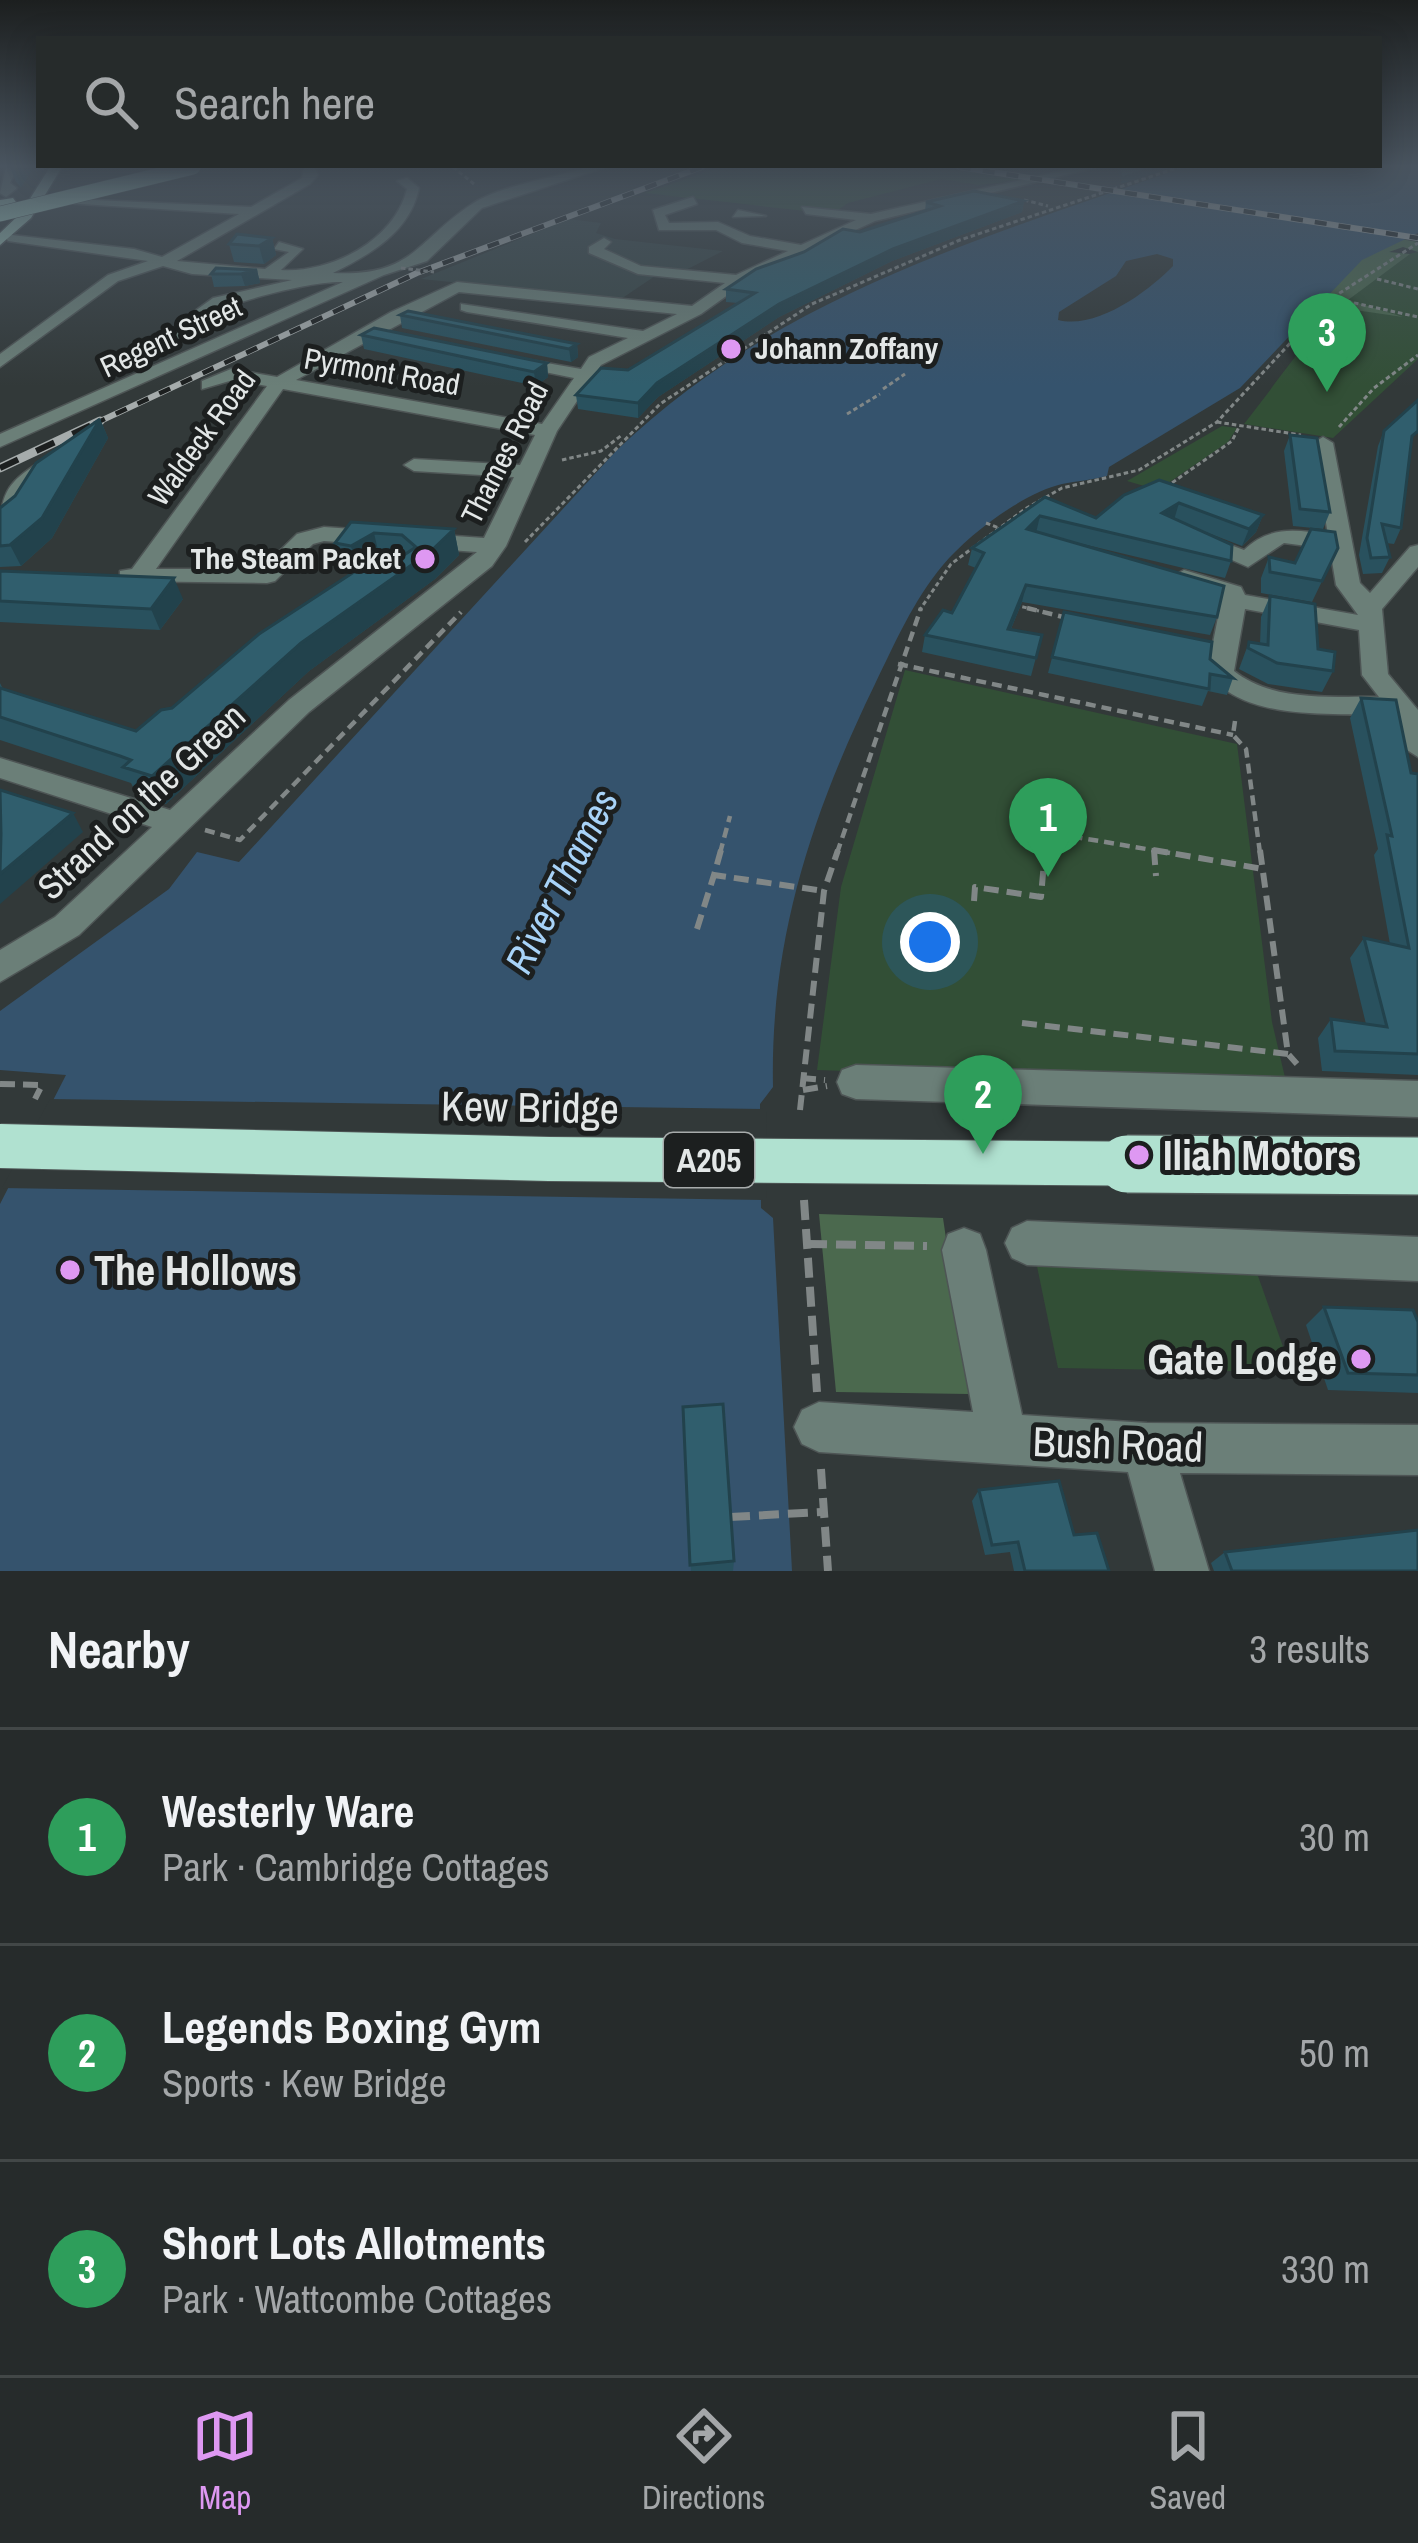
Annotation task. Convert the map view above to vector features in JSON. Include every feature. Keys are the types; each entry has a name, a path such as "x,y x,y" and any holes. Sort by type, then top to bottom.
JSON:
{"highway":[{"name":"Kew Bridge","path":"0,1146 549,1159 1418,1166"}],"street":[{"path":"14,240 165,260 192,270 362,279"},
{"path":"0,362 113,278 165,260 201,240"},
{"path":"113,361 319,274 370,240"},
{"name":"Regent Street","path":"0,441 362,279 422,258 441,240"},
{"path":"749,240 803,249"},
{"name":"Thames Road","path":"329,681 469,590 504,550 547,430 595,361 695,311 737,280 822,240"},
{"path":"604,242 594,250 638,270 737,280"},
{"path":"271,271 296,253 296,249 279,247"},
{"path":"413,285 645,336"},
{"path":"203,311 220,298 267,293"},
{"path":"445,293 695,311"},
{"name":"Waldeck Road","path":"140,575 277,384 445,293"},
{"path":"370,331 392,336"},
{"path":"477,353 583,375"},
{"name":"Pyrmont Road","path":"208,386 231,374 547,430"},
{"path":"1324,441 1348,585 1370,616 1375,675 1412,724"},
{"path":"0,524 20,485 79,446"},
{"path":"413,465 537,468"},
{"path":"1172,531 1249,560 1271,537 1283,534 1341,544"},
{"path":"40,578 267,576 305,539 324,535 504,550"},
{"path":"1370,616 1418,552"},
{"path":"1152,570 1221,586 1235,600 1370,616"},
{"path":"438,575 469,590"},
{"path":"1235,600 1210,647 1220,673 1245,691 1330,708 1354,701 1412,724"},
{"name":"Strand on the Green","path":"0,968 67,926 189,827 288,703 329,681"},
{"path":"1234,728 1245,691"},
{"path":"0,768 189,827"},
{"path":"856,1082 1418,1099"},
{"path":"1027,1243 1418,1259"},
{"path":"964,1250 1003,1440"},
{"name":"Bush Road","path":"819,1427 1147,1448 1418,1450"},
{"path":"1147,1448 1182,1571"}],"path":[{"path":"504,550 659,404 812,304 964,240"},
{"path":"800,1110 824,891 914,619 951,564 1062,488 1139,470 1217,422 1332,298 1418,243"},
{"path":"401,268 434,272"},
{"path":"1377,279 1418,289"},
{"path":"1332,298 1418,317"},
{"path":"791,301 812,304"},
{"path":"1217,422 1324,441 1374,388 1418,355"},
{"path":"847,414 905,374"},
{"path":"640,401 659,404"},
{"path":"537,468 601,452 645,417"},
{"path":"1161,490 1232,441 1240,426"},
{"path":"986,523 999,528"},
{"path":"189,827 240,840 469,590"},
{"path":"1015,604 1067,618"},
{"path":"898,664 1045,697 1234,728 1246,749 1288,1054 1331,1097"},
{"path":"697,929 730,817"},
{"path":"974,901 975,887 1041,897 1046,832 1263,869"},
{"path":"1154,848 1156,876"},
{"path":"714,875 824,891"},
{"path":"1022,1023 1288,1054"},
{"path":"0,1084 42,1084 35,1099"},
{"path":"804,1200 807,1244 964,1250"},
{"path":"730,1517 822,1512"}],"shaded area":[{"path":"516,240 627,240 723,251 678,274 661,272 621,299 421,279"}],"green space":[{"path":"1398,240 1418,242 1418,252 1403,247 1389,252 1410,254 1348,300 1403,317 1348,309 1330,323 1315,325 1303,318 1333,273"},
{"path":"1418,252 1418,359 1333,438 1244,424 1346,298 1394,260"},
{"path":"1222,426 1237,428 1228,442 1158,490 1127,481"},
{"path":"905,670 1237,744 1272,1022 1287,1086 817,1070 841,887"},
{"path":"819,1214 943,1218 969,1394 836,1392"},
{"path":"1032,1242 1247,1245 1292,1372 1058,1368"}],"water":[{"name":"River Thames","path":"977,240 1403,240 1362,260 1240,388 1109,467 1107,476 1062,484 1014,506 954,553 905,623 852,733 799,880 779,981 773,1087 760,1104 761,1208 773,1218 792,1571 0,1571 0,1204 66,1075 0,1070 0,1011 169,889 197,852 239,862 616,451 679,397 745,351 814,312","holes":["1157,254 1173,259 1173,266 1137,296 1106,313 1090,319 1058,320 1059,312 1116,276 1126,261"]}],"pier":[{"path":"50,1099 766,1109 767,1200 2,1188"}],"building":[{"path":"232,240 268,240 259,246 229,244"},
{"path":"824,240 917,240 779,304 657,383 638,403 576,395 601,368 628,370 755,293 726,289 756,269"},
{"path":"216,268 257,270 211,274"},
{"path":"408,311 577,344 569,349 400,315"},
{"path":"374,328 547,363 534,372 361,335"},
{"path":"1418,400 1418,431 1412,436 1401,528 1382,524 1390,557 1371,558 1367,538 1384,431"},
{"path":"100,419 42,518 10,545 0,546 0,508 15,496 36,463"},
{"path":"1290,435 1317,438 1330,512 1300,509"},
{"path":"1159,480 1263,515 1249,529 1179,503 1162,513 1232,545 1231,561 1040,516 1027,529 1224,586 1217,617 1026,585 1008,629 1042,635 1036,658 925,635 943,610 952,613 984,553 972,548 1045,497 1096,518 1124,495"},
{"path":"351,522 454,529 430,552 301,643 152,776 123,767 131,760 0,717 0,688 136,731 161,710 172,708 259,634 380,555 401,557 416,547 402,535 374,533 351,546 335,543"},
{"path":"1311,529 1335,532 1338,548 1322,581 1270,572 1269,557 1295,563"},
{"path":"0,571 174,578 151,609 0,601"},
{"path":"1270,596 1315,604 1318,649 1335,652 1333,671 1277,663 1248,648 1249,642 1268,645"},
{"path":"1064,612 1212,642 1210,659 1233,678 1210,674 1209,689 1052,657"},
{"path":"1361,698 1396,700 1411,773 1418,774 1418,1054 1335,1051 1331,1019 1387,1027 1364,938 1409,948 1387,835 1392,836"},
{"path":"0,790 73,813 0,874 1,834"},
{"path":"1324,1307 1413,1310 1418,1322 1418,1375 1348,1373"},
{"path":"723,1404 734,1561 690,1565 683,1407"},
{"path":"1059,1481 1074,1535 1097,1533 1109,1571 1025,1571 1018,1542 992,1545 979,1490"},
{"path":"1418,1530 1418,1571 1232,1571 1225,1552"}],"railway":[{"path":"94,424 417,273 505,240"},
{"path":"0,468 100,421"}],"place":[{"name":"Johann Zoffany","path":"731,349"},
{"name":"Short Lots Allotments","path":"1327,392"},
{"name":"The Steam Packet","path":"425,559"},
{"name":"Westerly Ware","path":"1048,877"},
{"name":"Legends Boxing Gym","path":"983,1154"},
{"name":"Iliah Motors","path":"1139,1155"},
{"name":"The Hollows","path":"70,1270"},
{"name":"Gate Lodge","path":"1361,1359"}]}
